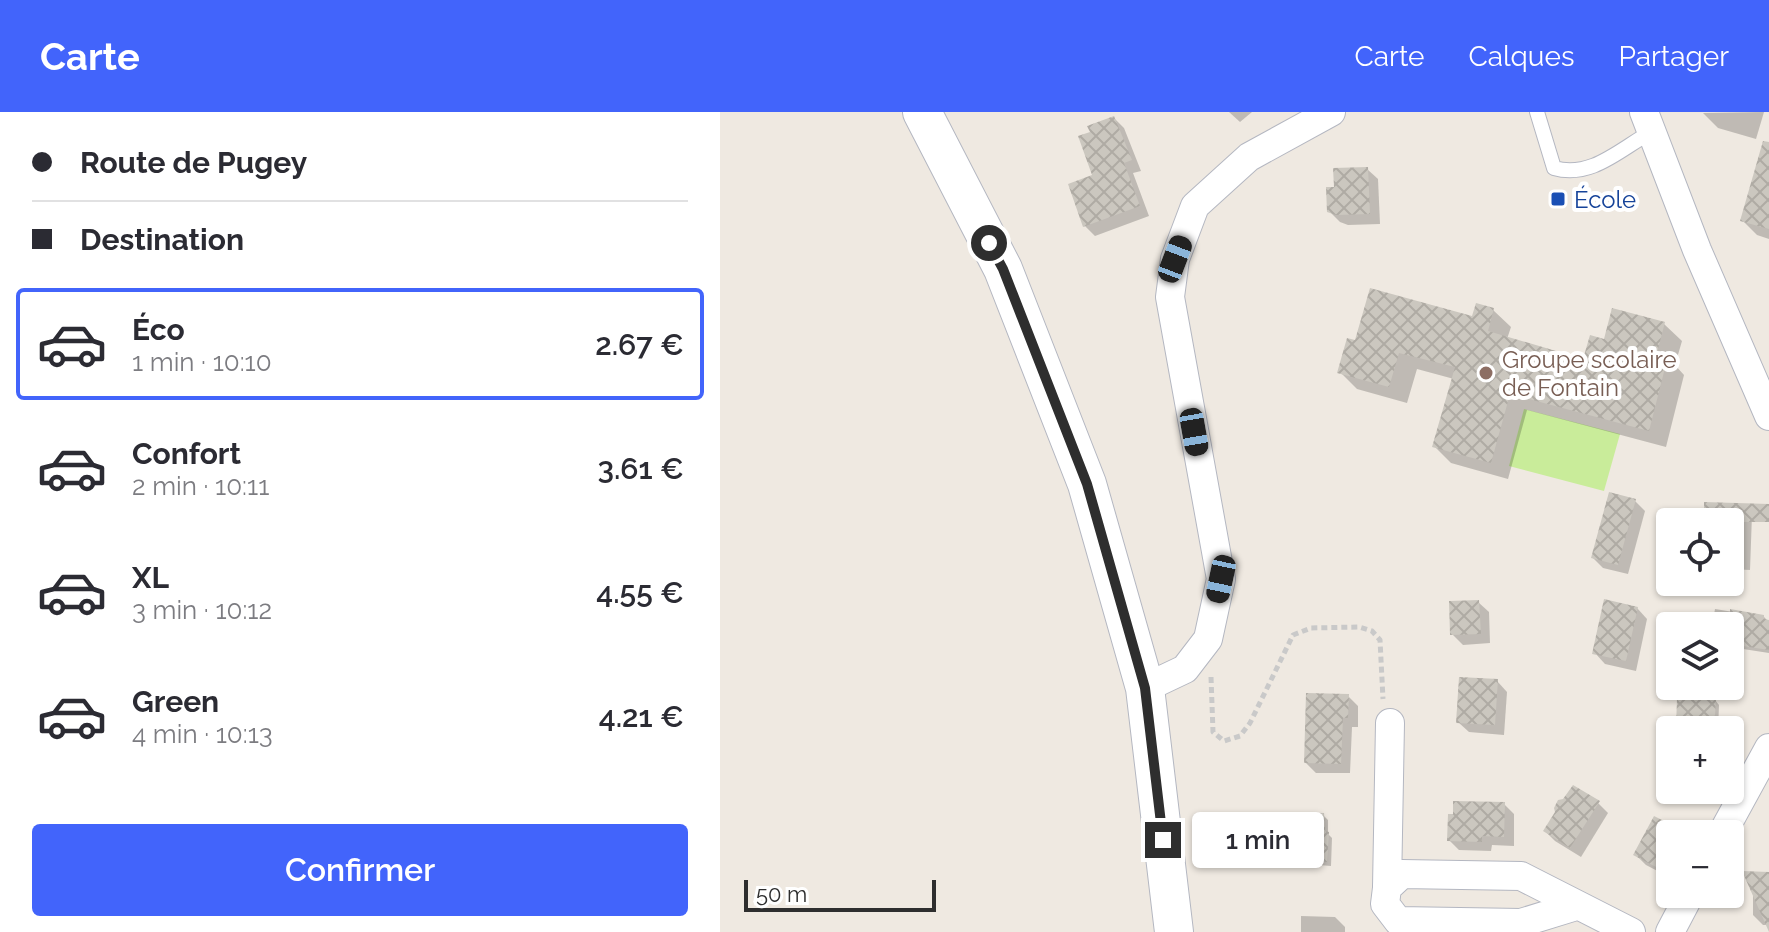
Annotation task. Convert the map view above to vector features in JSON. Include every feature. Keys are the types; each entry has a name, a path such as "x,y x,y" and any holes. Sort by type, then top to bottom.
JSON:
{"main road":[{"path":"922,112 1003,269 1087,484 1145,688 1174,932"}],"street":[{"path":"1145,688 1185,669 1208,639 1221,579 1170,297 1175,259 1195,206 1249,157 1331,112"},
{"path":"1648,122 1697,250 1769,415"},
{"path":"1390,723 1385,904 1398,921 1521,923 1576,906"},
{"path":"1730,820 1769,748"},
{"path":"1387,888 1402,874 1521,876 1631,932"},
{"path":"1670,932 1683,908"}],"lane":[{"path":"1537,112 1554,168 1571,173 1598,164 1617,153 1648,122"}],"path":[{"path":"1199,651 1211,677 1213,732 1224,741 1240,736 1250,723 1293,635 1311,628 1359,627 1372,631 1380,640 1383,711 1390,723"}],"green space":[{"path":"1524,409 1620,434 1604,491 1509,466"}],"building":[{"path":"1114,116 1132,160 1124,163 1140,206 1083,227 1068,184 1092,175 1078,136 1090,132 1087,126"},
{"path":"1763,141 1769,142 1769,229 1740,221"},
{"path":"1368,167 1370,214 1336,215 1327,212 1326,187 1334,187 1333,168"},
{"path":"1370,288 1472,316 1476,303 1494,308 1488,331 1583,359 1590,335 1604,339 1612,308 1665,322 1657,353 1668,356 1649,431 1510,394 1491,463 1432,447 1455,367 1399,353 1389,387 1337,373 1347,338 1355,340"},
{"path":"1609,492 1636,499 1618,565 1591,558"},
{"path":"1704,502 1769,504 1769,522 1744,522 1744,508 1704,508"},
{"path":"1604,599 1638,607 1626,661 1592,654"},
{"path":"1479,600 1481,634 1450,635 1449,601"},
{"path":"1730,609 1764,615 1764,619 1769,620 1769,650 1744,646 1744,612 1730,612"},
{"path":"1459,677 1498,679 1495,725 1456,723"},
{"path":"1306,693 1349,694 1348,718 1343,718 1341,764 1304,763"},
{"path":"1677,700 1716,700 1715,716 1676,716"},
{"path":"1573,785 1600,801 1570,848 1543,831 1555,812 1558,800 1563,799"},
{"path":"1453,801 1505,802 1504,837 1482,836 1482,842 1447,841 1448,814 1453,814"},
{"path":"1324,813 1325,831 1329,832 1327,862 1300,860 1300,850 1293,850 1293,814"},
{"path":"1654,816 1662,820 1656,820 1656,867 1633,855"},
{"path":"1744,871 1769,872 1769,932 1744,876"}],"place":[{"name":"École","path":"1558,199"},
{"name":"Groupe scolaire de Fontain","path":"1486,373"}],"route":[{"path":"989,243 1003,269 1087,484 1145,688 1163,840"}]}
